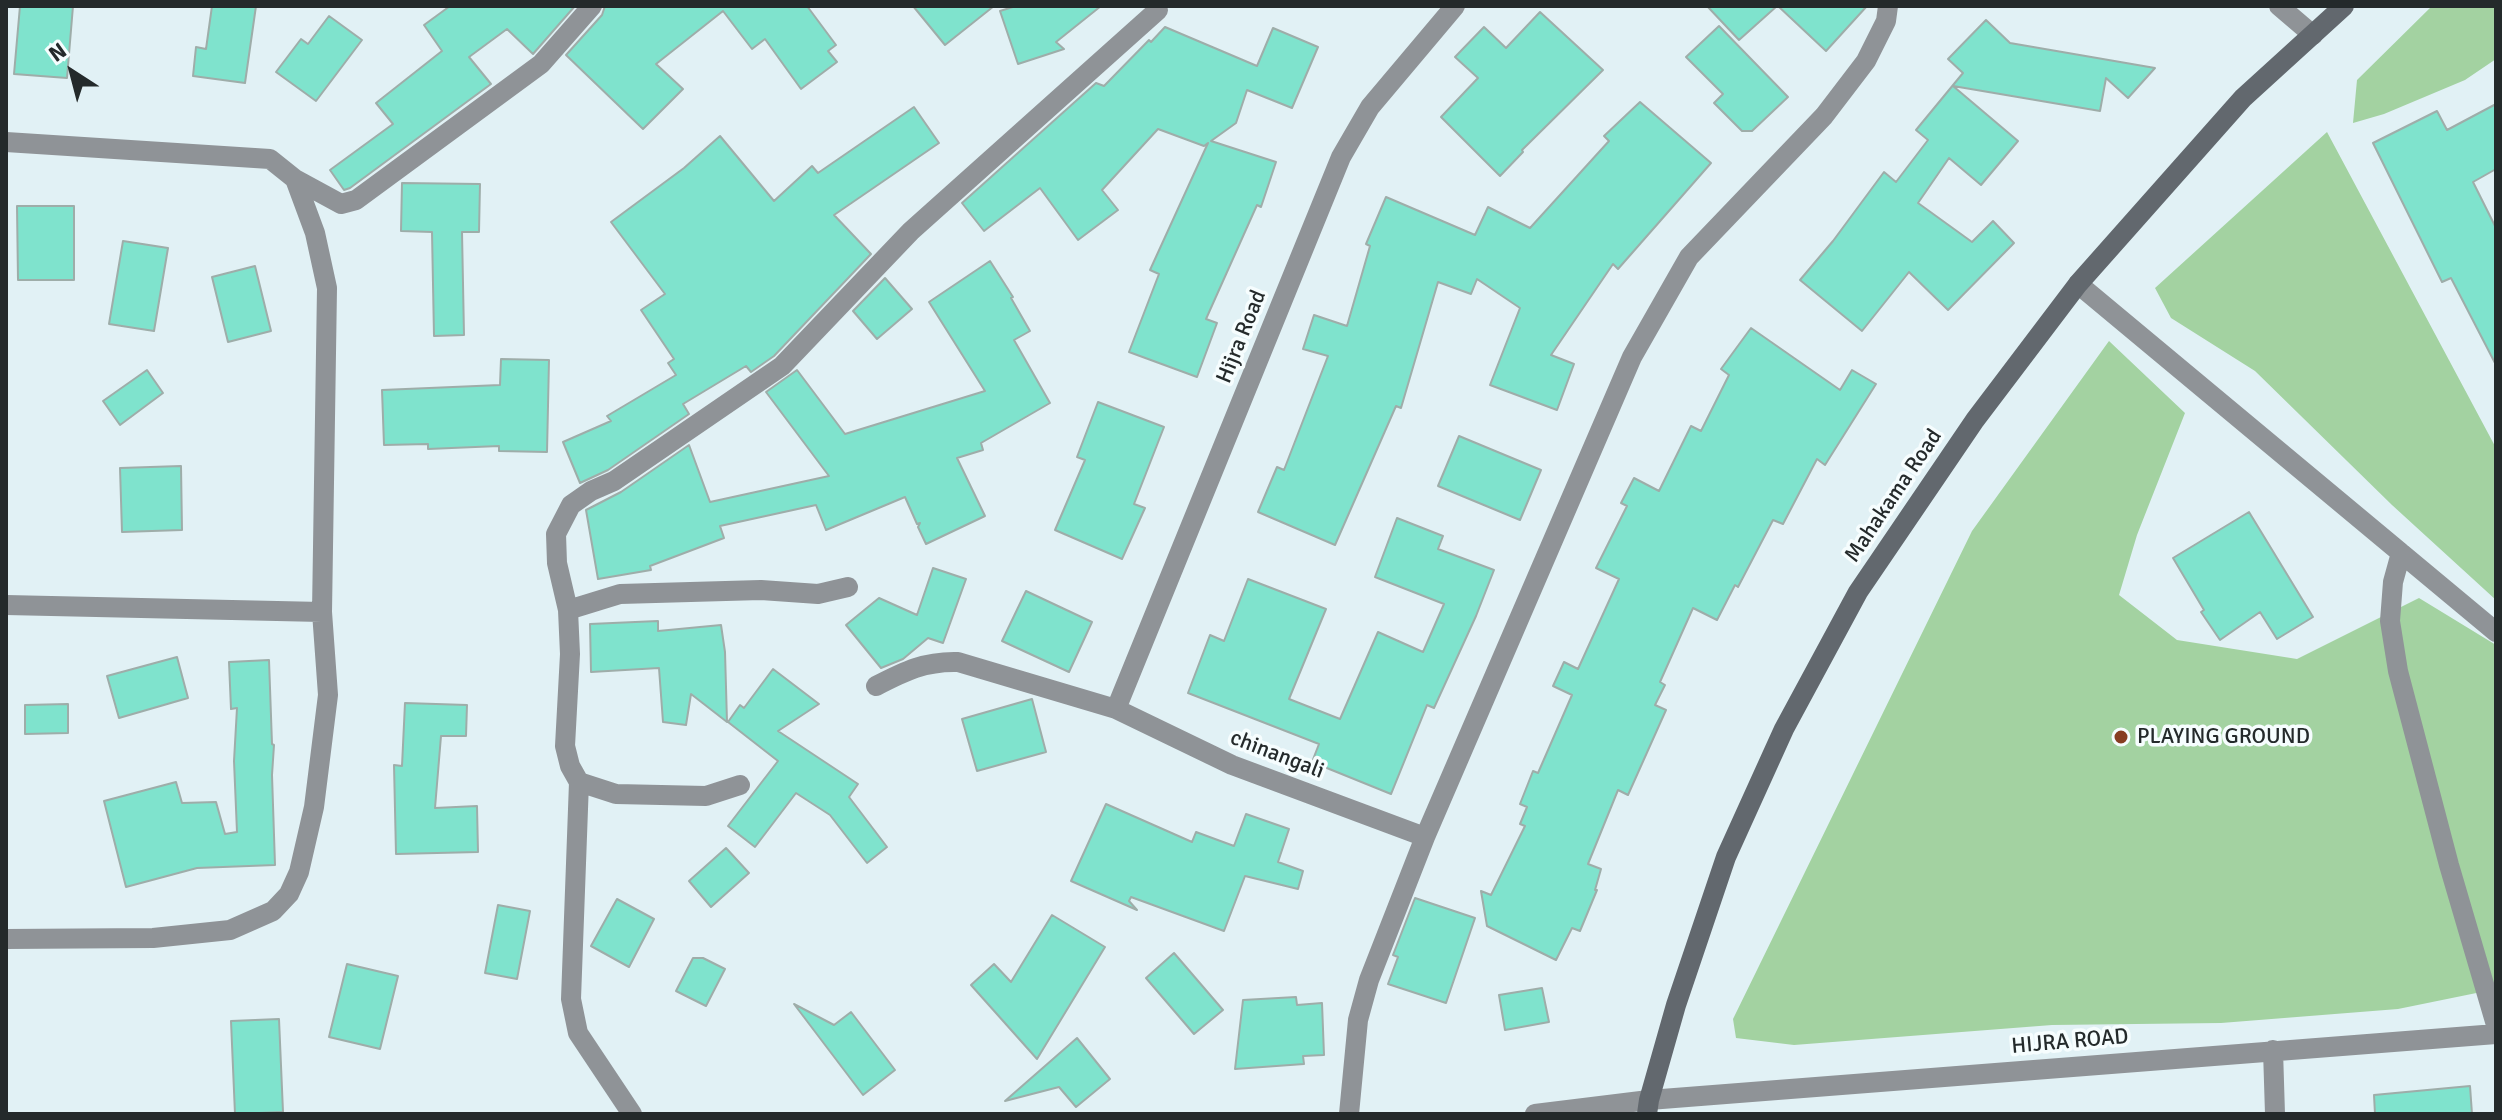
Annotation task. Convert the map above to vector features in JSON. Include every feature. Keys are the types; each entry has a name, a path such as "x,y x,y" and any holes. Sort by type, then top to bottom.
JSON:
{"street":[{"path":"6,142 270,159 295,179 341,204 356,200 541,64 592,6"},
{"name":"Hijra Road","path":"1116,709 1341,157 1370,107 1455,6"},
{"path":"2279,6 2313,35"},
{"name":"Mahakama Road","path":"1648,1107 1676,1005 1726,857 1784,729 1858,592 1975,420 2078,284 2243,98 2344,6"},
{"path":"632,1114 578,1033 571,999 579,782 570,766 565,746 570,654 568,610 557,563 556,534 571,505 591,491 614,481 782,366 911,231 1158,10"},
{"path":"1349,1114 1358,1020 1369,980 1425,837 1632,357 1689,257 1824,116 1866,61 1887,13"},
{"path":"6,939 153,938 230,930 273,911 289,894 299,872 314,807 328,695 322,612 327,288 315,233 295,179"},
{"path":"2078,284 2496,632"},
{"path":"2401,553 2393,582 2390,621 2398,671 2449,865 2496,1025"},
{"path":"568,610 620,594 746,590 818,594 848,587"},
{"path":"6,605 322,612"},
{"name":"chinangali","path":"876,686 905,671 935,661 958,662 1116,709 1232,765 1425,837"},
{"path":"579,782 616,794 706,796 740,785"},
{"name":"HIJRA ROAD","path":"1545,1113 1600,1107 1648,1107 2273,1050 2496,1034"},
{"path":"2273,1050 2275,1114"}],"green space":[{"path":"2432,6 2496,6 2496,59 2465,80 2384,114 2353,123 2357,80"},
{"path":"2327,132 2496,448 2496,600 2392,505 2255,371 2171,318 2155,288"},
{"path":"2109,341 2185,413 2137,535 2119,595 2177,640 2297,659 2419,598 2496,645 2496,989 2398,1009 2221,1023 2052,1025 1794,1045 1736,1038 1733,1019 1972,531"}],"building":[{"path":"20,6 73,6 67,78 14,74"},
{"path":"212,6 256,6 245,83 193,76 196,47 206,49"},
{"path":"450,6 575,6 533,54 507,29 469,57 491,84 344,190 330,170 393,124 376,103 442,51 424,25"},
{"path":"605,6 807,6 836,45 828,51 837,62 801,89 765,39 752,49 723,11 656,64 683,89 643,129 566,55 602,15"},
{"path":"913,6 994,6 945,45"},
{"path":"1016,6 1101,6 1056,42 1064,49 1018,64 1000,11"},
{"path":"1707,6 1777,6 1739,40"},
{"path":"1778,6 1867,6 1826,51"},
{"path":"1540,12 1603,70 1500,176 1441,117 1478,78 1455,57 1484,27 1506,48"},
{"path":"329,16 362,40 316,101 276,72 301,39 308,44"},
{"path":"1986,20 2010,43 2155,68 2128,98 2106,78 2100,111 1953,86 2018,141 1981,185 1949,158 1918,203 1972,242 1993,221 2014,243 1948,310 1909,272 1862,331 1800,280 1884,172 1896,182 1928,140 1916,130 1963,73 1948,59"},
{"path":"1719,26 1788,97 1752,131 1742,131 1714,103 1723,94 1686,57"},
{"path":"1165,27 1257,66 1273,28 1318,47 1292,108 1247,90 1236,123 1211,141 1276,162 1261,207 1257,205 1206,319 1217,323 1197,377 1129,352 1159,274 1150,270 1208,143 1204,146 1158,129 1102,190 1118,210 1078,240 1040,188 984,231 962,203 1096,83 1104,86"},
{"path":"1640,102 1711,163 1618,269 1613,264 1551,355 1574,364 1557,410 1490,385 1520,308 1477,279 1471,294 1438,282 1401,408 1396,406 1335,545 1258,512 1277,467 1284,470 1328,356 1303,349 1314,315 1347,326 1370,246 1366,244 1386,197 1475,235 1488,207 1530,228 1609,141 1604,136"},
{"path":"2496,104 2496,169 2473,182 2496,228 2496,365 2451,278 2442,282 2373,143 2437,111 2447,130"},
{"path":"914,107 939,143 834,215 871,254 774,356 751,372 746,366 683,404 689,414 608,470 580,483 563,442 611,421 607,416 676,375 668,363 674,359 641,310 665,294 611,222 684,168 720,136 774,201 812,166 818,173"},
{"path":"402,183 480,184 479,232 462,232 464,335 434,336 432,232 401,231"},
{"path":"17,206 74,206 74,280 18,280"},
{"path":"123,241 168,248 154,331 109,324"},
{"path":"990,261 1030,331 1014,340 1050,403 981,443 983,450 957,458 985,516 926,544 918,527 920,523 917,524 905,497 826,530 816,505 720,526 724,538 650,566 651,570 598,579 586,510 621,492 689,445 710,502 829,476 766,392 797,370 845,434 985,391 929,302"},
{"path":"255,266 271,331 228,342 212,277"},
{"path":"885,278 912,309 877,339 853,311"},
{"path":"1751,328 1840,390 1852,370 1876,384 1825,465 1817,459 1783,524 1773,520 1717,620 1693,608 1660,682 1665,685 1655,705 1666,710 1628,795 1618,790 1588,864 1601,869 1597,890 1580,931 1572,928 1556,960 1487,926 1481,891 1491,895 1525,826 1520,824 1527,807 1520,804 1533,771 1538,773 1572,695 1553,686 1564,662 1578,669 1619,579 1596,568 1627,506 1621,503 1634,478 1659,491 1691,426 1701,431 1729,375 1721,369"},
{"path":"501,359 549,360 547,452 499,451 499,446 428,449 428,444 384,445 382,390 500,385"},
{"path":"147,370 163,393 120,425 103,401"},
{"path":"1098,402 1164,427 1134,504 1145,508 1122,559 1055,530 1085,460 1077,457"},
{"path":"1459,436 1541,470 1520,520 1438,486"},
{"path":"181,466 182,530 122,532 120,468"},
{"path":"2249,512 2313,617 2277,639 2260,612 2220,640 2201,612 2204,610 2173,558"},
{"path":"1397,518 1443,536 1438,549 1494,570 1434,708 1427,705 1391,794 1312,762 1319,744 1188,693 1210,635 1224,641 1248,579 1326,609 1289,699 1340,719 1378,632 1423,652 1444,604 1375,577"},
{"path":"933,568 966,579 943,643 928,638 903,659 881,668 846,625 879,598 917,615"},
{"path":"1026,591 1092,622 1069,672 1002,641"},
{"path":"658,621 658,631 721,625 727,722 691,694 686,725 663,722 659,668 591,672 590,624"},
{"path":"177,657 188,698 119,718 107,676"},
{"path":"269,660 274,745 275,865 197,868 126,887 104,801 176,782 182,803 216,802 225,834 237,832 234,761 237,708 231,709 229,662"},
{"path":"773,669 819,704 778,731 858,784 849,797 887,847 867,863 830,815 796,793 755,847 728,826 778,761 728,722 740,705 744,708"},
{"path":"1032,699 1046,752 977,771 962,719"},
{"path":"405,703 467,705 466,736 441,736 435,808 477,806 478,852 396,854 394,765 402,766"},
{"path":"68,704 68,733 25,734 25,705"},
{"path":"1106,804 1192,842 1196,832 1234,846 1246,814 1289,829 1278,862 1303,871 1298,889 1245,876 1224,931 1131,897 1129,901 1137,910 1071,881"},
{"path":"726,848 749,873 711,907 689,881"},
{"path":"1415,898 1475,918 1446,1003 1388,984 1398,957 1393,955"},
{"path":"617,899 654,919 629,967 591,946"},
{"path":"498,905 530,911 517,979 485,973"},
{"path":"1052,915 1105,947 1037,1059 971,985 994,964 1011,982"},
{"path":"1174,953 1223,1010 1194,1034 1146,978"},
{"path":"693,958 703,958 725,969 706,1006 676,991"},
{"path":"347,964 398,976 380,1049 329,1037"},
{"path":"1542,988 1549,1022 1505,1030 1499,995"},
{"path":"1296,997 1297,1005 1322,1003 1324,1055 1303,1056 1304,1064 1235,1069 1243,1000"},
{"path":"794,1004 834,1025 851,1012 895,1070 863,1095"},
{"path":"279,1019 283,1112 235,1114 231,1021"},
{"path":"1077,1038 1110,1079 1076,1107 1059,1087 1005,1101"},
{"path":"2470,1086 2472,1114 2375,1114 2374,1095"}],"place":[{"name":"PLAYING GROUND","path":"2121,737"}]}
